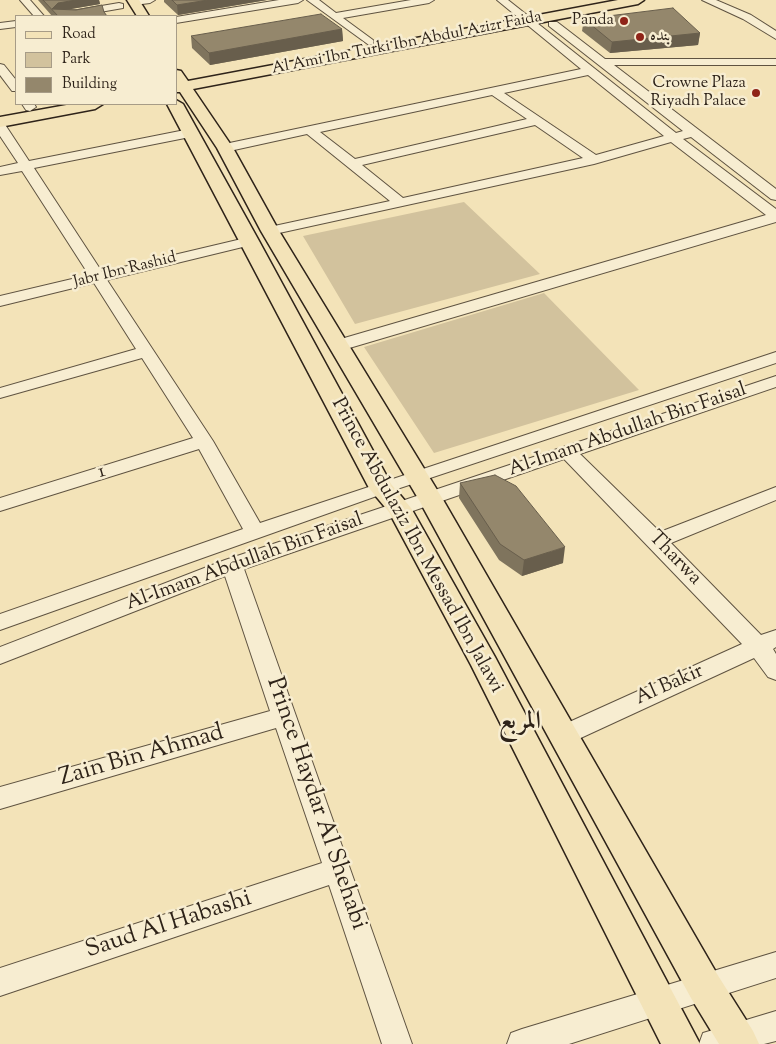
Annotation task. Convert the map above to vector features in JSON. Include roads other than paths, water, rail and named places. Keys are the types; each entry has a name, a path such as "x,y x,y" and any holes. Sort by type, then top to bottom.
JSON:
{"main road":[{"path":"178,85 369,42 533,16 603,0"},
{"name":"Al Ami Ibn Turki Ibn Abdul Azizr Faida","path":"178,85 533,16 638,0"},
{"path":"134,1 142,15"},
{"name":"Prince Abdulaziz Ibn Messad Ibn Jalawi","path":"178,85 190,133 260,236 340,345 564,734 704,986 730,1042"},
{"name":"Prince Abdulaziz Ibn Messad Ibn Jalawi","path":"178,85 225,148 260,236 381,488 399,508 485,665 681,1044"},
{"path":"0,112 29,105"},
{"path":"0,122 90,105"}],"street":[{"path":"25,0 38,15"},
{"path":"134,1 150,0"},
{"path":"222,0 233,11"},
{"path":"178,20 298,0"},
{"path":"312,0 369,42"},
{"path":"334,16 429,0"},
{"path":"502,0 533,16 604,62 776,196"},
{"path":"706,0 747,17 776,36"},
{"path":"742,0 747,17"},
{"path":"68,15 120,8"},
{"path":"533,16 590,71 776,216"},
{"path":"0,26 15,24"},
{"path":"604,62 776,62"},
{"path":"225,148 590,71"},
{"path":"5,72 15,87"},
{"path":"496,92 594,160"},
{"path":"351,164 536,121"},
{"path":"0,126 204,441 255,532"},
{"path":"311,131 400,202"},
{"name":"Jabr Ibn Rashid","path":"0,301 400,202 594,160 693,132"},
{"path":"0,171 190,133"},
{"path":"340,345 776,216"},
{"path":"0,393 146,352"},
{"name":"Al-Imam Abdullah Bin Faisal","path":"0,656 232,565 399,508 423,488 646,401 776,357"},
{"path":"709,380 702,385 706,394 718,398 732,396"},
{"name":"Al-Imam Abdullah Bin Faisal","path":"0,622 381,488 423,488 566,452 776,381"},
{"path":"646,401 660,399 672,404 676,410 670,417"},
{"name":"1","path":"0,505 204,441"},
{"name":"Tharwa","path":"566,452 657,541 767,642 776,671"},
{"path":"657,541 776,492"},
{"name":"Prince Haydar Al Shehabi","path":"232,565 397,1044"},
{"name":"Al Bakir","path":"564,734 767,642"},
{"name":"Zain Bin Ahmad","path":"0,798 285,716"},
{"name":"Saud Al Habashi","path":"0,982 338,870"},
{"path":"522,1044 776,965"},
{"path":"730,1042 776,1026"}],"place":[{"name":"Panda","path":"624,21"},
{"name":"بنده","path":"640,37"},
{"name":"Crowne Plaza Riyadh Palace","path":"756,93"}],"district":[{"name":"المربع","path":"520,724"}]}
